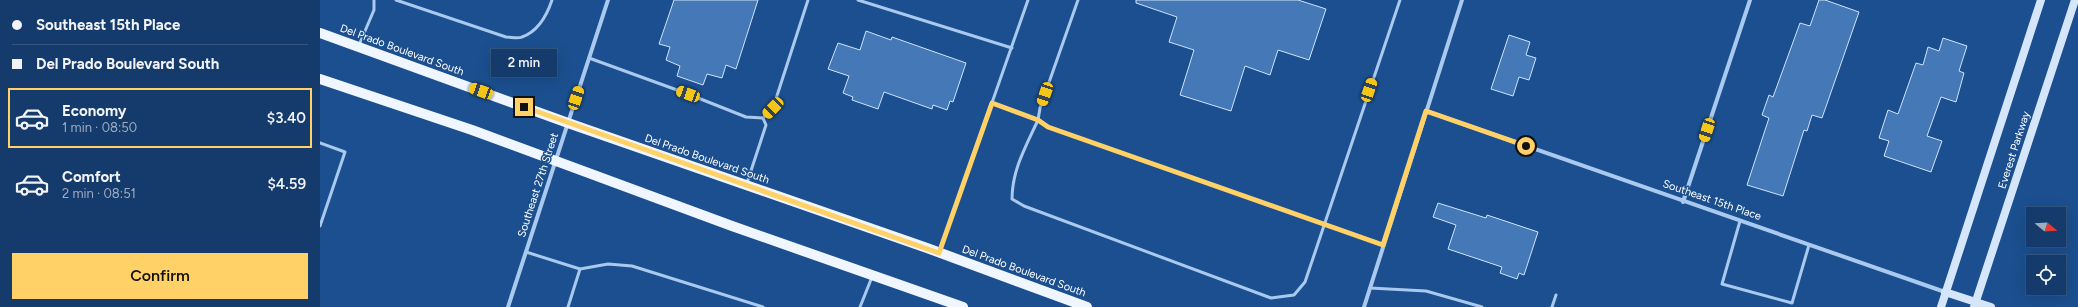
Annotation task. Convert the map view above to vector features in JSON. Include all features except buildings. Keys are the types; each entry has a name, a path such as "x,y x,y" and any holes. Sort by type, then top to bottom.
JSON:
{"main road":[{"name":"Del Prado Boulevard South","path":"320,33 568,123 939,253 1087,307"},
{"path":"320,79 472,130 732,226 873,275 943,304 963,307"}],"street":[{"name":"Southeast 27th Street","path":"508,307 608,0"},
{"path":"1364,307 1462,0"},
{"path":"1683,202 1750,0"},
{"name":"Everest Parkway","path":"1941,307 2041,0"},
{"name":"Everest Parkway","path":"1975,304 2075,0"},
{"name":"Southeast 15th Place","path":"1426,111 1683,202 1945,292 1975,304 1991,307"}],"lane":[{"path":"359,47 374,10 374,0"},
{"path":"396,0 506,36 521,38 537,28 548,12 552,0"},
{"path":"589,58 746,117 763,118 773,108 808,0"},
{"path":"858,0 1012,48"},
{"path":"939,253 1028,0"},
{"path":"1078,0 1040,108 1038,120 1022,154 1012,183 1012,199 1024,206 1272,298 1294,295 1305,282 1323,224 1400,0"},
{"path":"992,103 1038,120 1048,127 1383,245"},
{"path":"746,185 766,125 763,118"},
{"path":"320,143 346,152 320,226"},
{"path":"1740,221 1722,284 1791,305 1809,245"},
{"path":"526,252 580,269 608,264 632,266 763,307"},
{"path":"568,307 580,269"},
{"path":"860,307 873,275"},
{"path":"1370,288 1426,291 1482,307"},
{"path":"1552,307 1556,295"}],"route":[{"path":"524,107 939,253 992,103 1038,120 1048,127 1383,245 1426,111 1526,146"}]}
